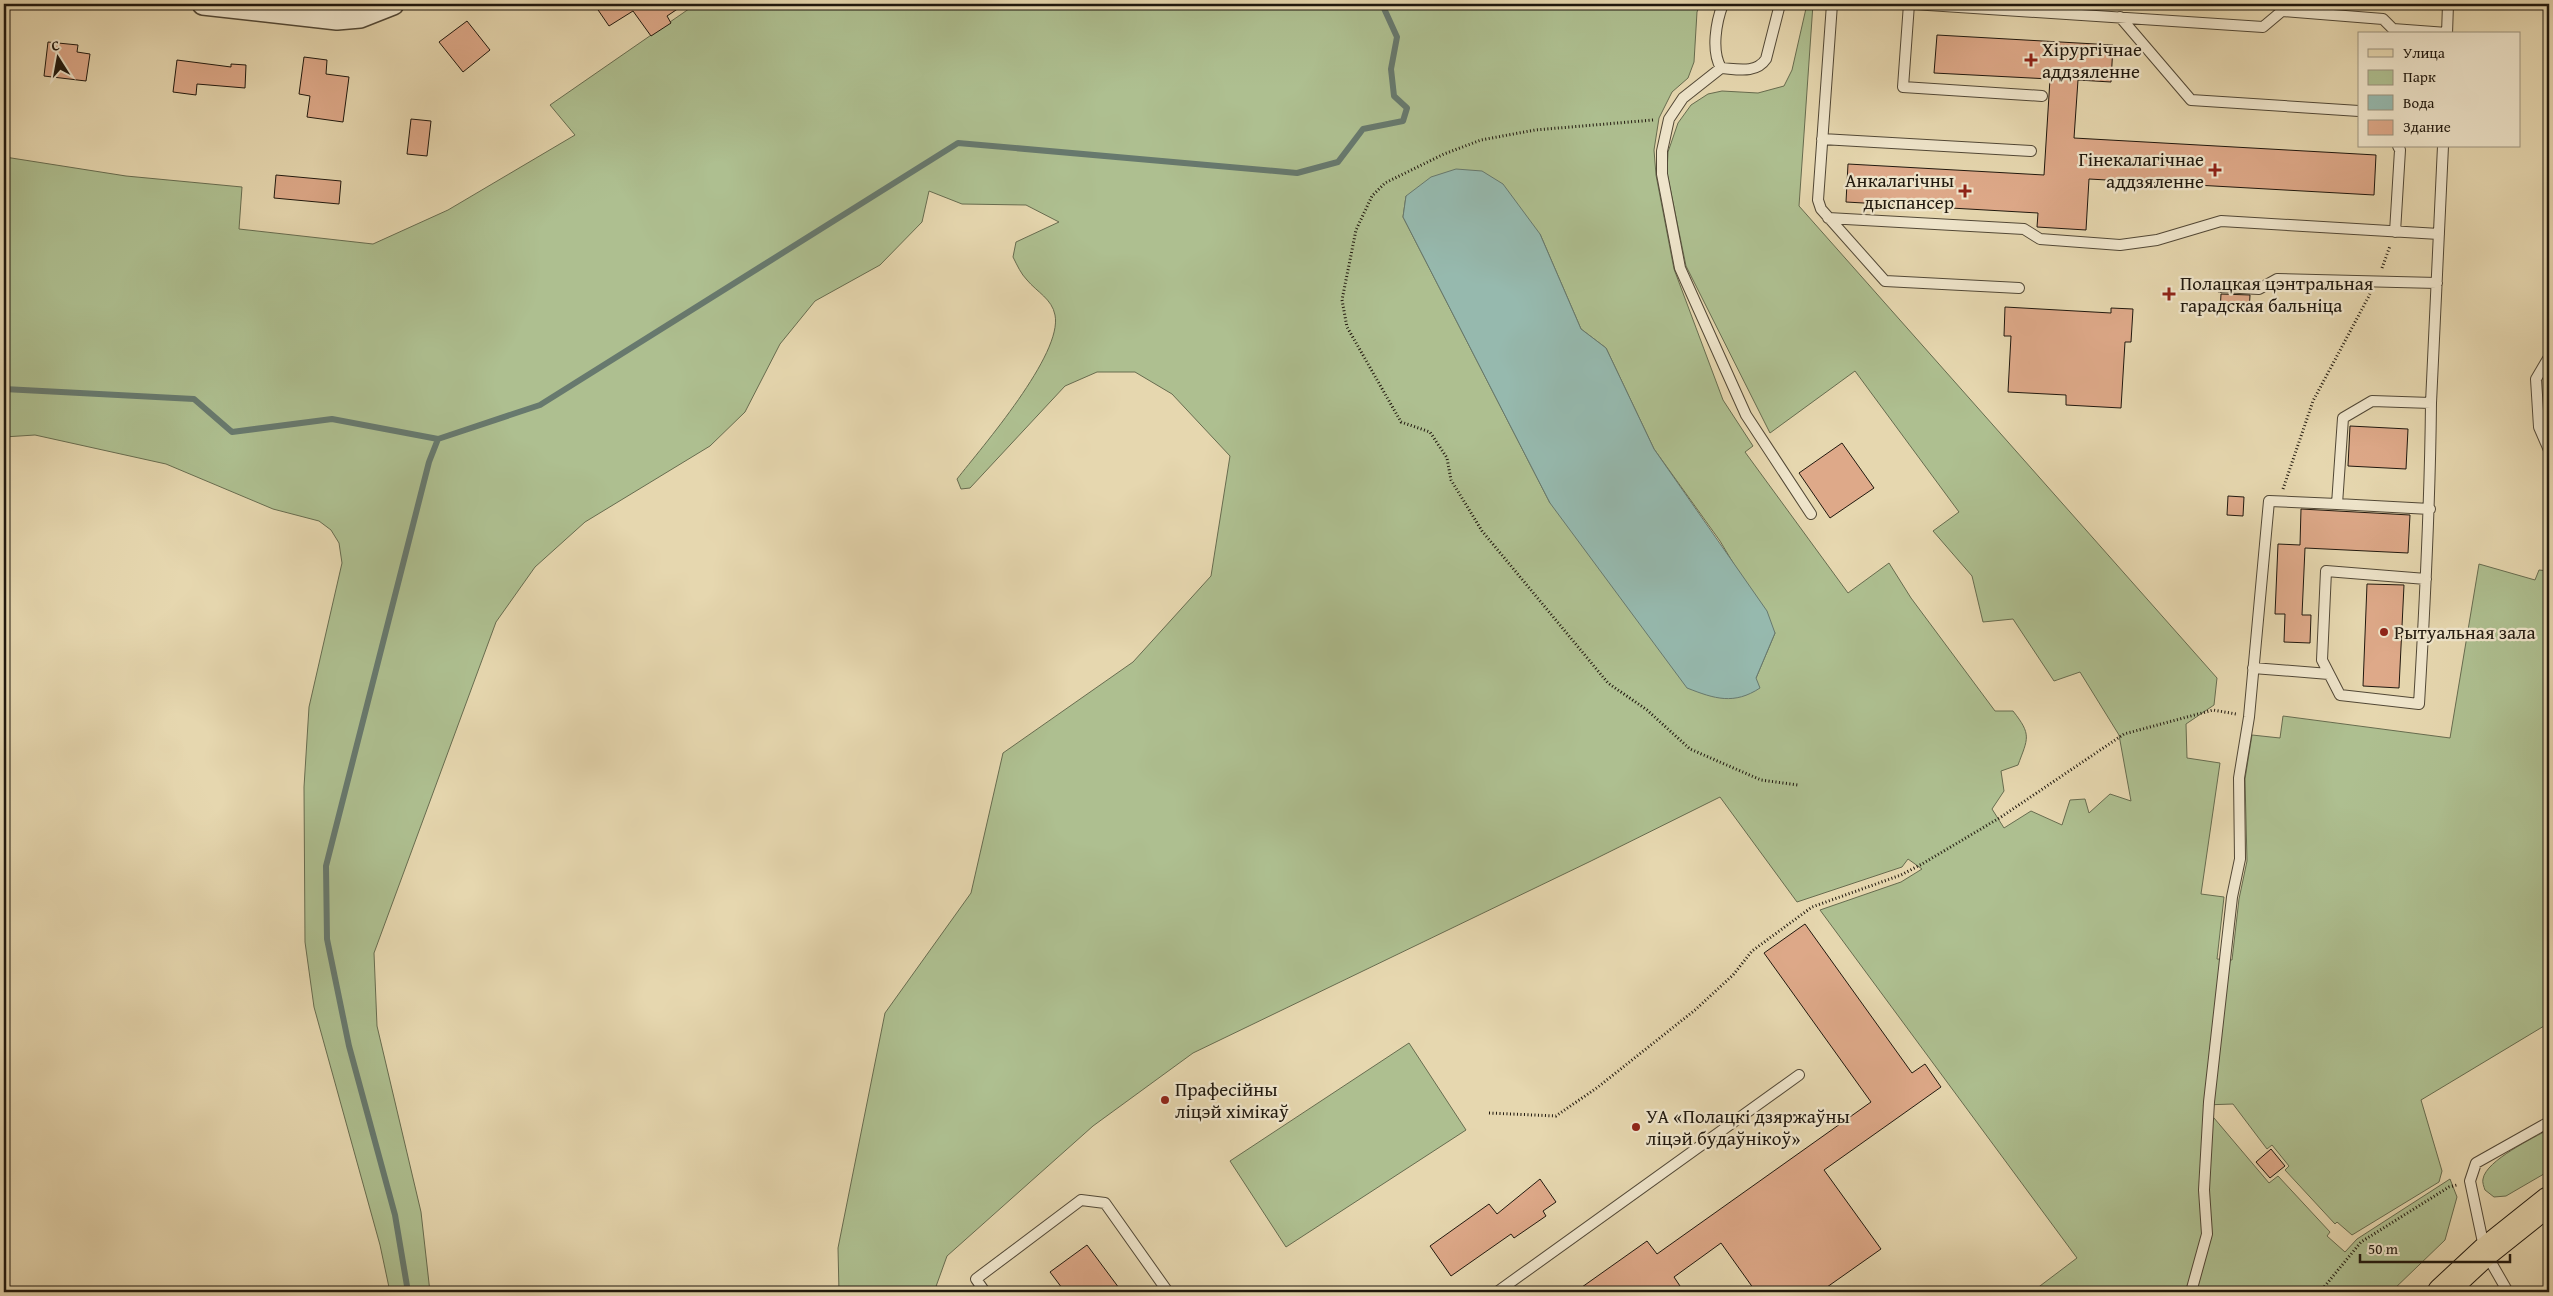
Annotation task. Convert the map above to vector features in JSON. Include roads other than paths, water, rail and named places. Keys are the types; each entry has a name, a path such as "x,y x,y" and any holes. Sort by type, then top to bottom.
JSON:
{"main road":[{"path":"2442,1292 2485,1252 2549,1201"}],"street":[{"path":"203,4 337,19 360,17 393,4"}],"lane":[{"path":"1721,68 1716,59 1718,17 1723,4"},
{"path":"1780,4 1766,59 1761,66 1753,70 1721,68 1683,98 1669,119 1662,151 1662,174 1680,268 1746,416 1811,514"},
{"path":"1832,4 1818,200 1821,209 1885,281 2019,288"},
{"path":"1909,4 1903,87 2042,96"},
{"path":"1913,4 2263,27 2282,12 2383,19 2393,29 2425,32"},
{"path":"2447,32 2448,4"},
{"path":"2120,18 2191,100 2358,112"},
{"path":"1822,139 2031,151"},
{"path":"2395,232 2399,148"},
{"path":"2426,579 2326,571 2322,660 2340,695 2419,704 2430,509 2430,403 2442,148"},
{"path":"1828,218 2024,229 2040,239 2120,245 2158,240 2220,221 2439,234"},
{"path":"2221,288 2259,288 2277,279 2436,283"},
{"path":"2549,357 2536,379 2539,428 2549,450"},
{"path":"2337,504 2343,418 2372,401 2430,403"},
{"path":"2191,1292 2207,1234 2204,1190 2209,1102 2232,897 2240,859 2239,778 2249,717 2269,501 2430,509"},
{"path":"2253,668 2329,674"},
{"path":"1497,1292 1799,1075"},
{"path":"2508,1292 2485,1252 2470,1181 2476,1163 2549,1122"},
{"path":"985,1292 976,1279 1081,1200 1105,1203 1168,1292"}],"water":[{"path":"1456,169 1482,171 1503,184 1540,234 1581,329 1606,348 1654,449 1767,611 1775,633 1756,678 1760,688 1742,697 1724,698 1707,695 1687,688 1550,503 1403,217 1406,196 1431,177"}],"waterway":[{"path":"4,389 194,399 232,432 332,419 438,439 540,405 958,143 1297,173 1338,162 1363,129 1403,121 1407,108 1394,96 1391,69 1397,37 1382,4"},
{"path":"408,1292 395,1215 349,1046 327,939 326,866 429,462 438,439"}],"place":[{"name":"Хірургічнае аддзяленне","path":"2031,60"},
{"name":"Гінекалагічнае аддзяленне","path":"2215,170"},
{"name":"Анкалагічны дыспансер","path":"1965,191"},
{"name":"Полацкая цэнтральная гарадская бальніца","path":"2169,294"},
{"name":"Рытуальная зала","path":"2384,632"},
{"name":"Прафесійны ліцэй хімікаў","path":"1165,1100"},
{"name":"УА «Полацкі дзяржаўны ліцэй будаўнікоў»","path":"1636,1127"}]}
